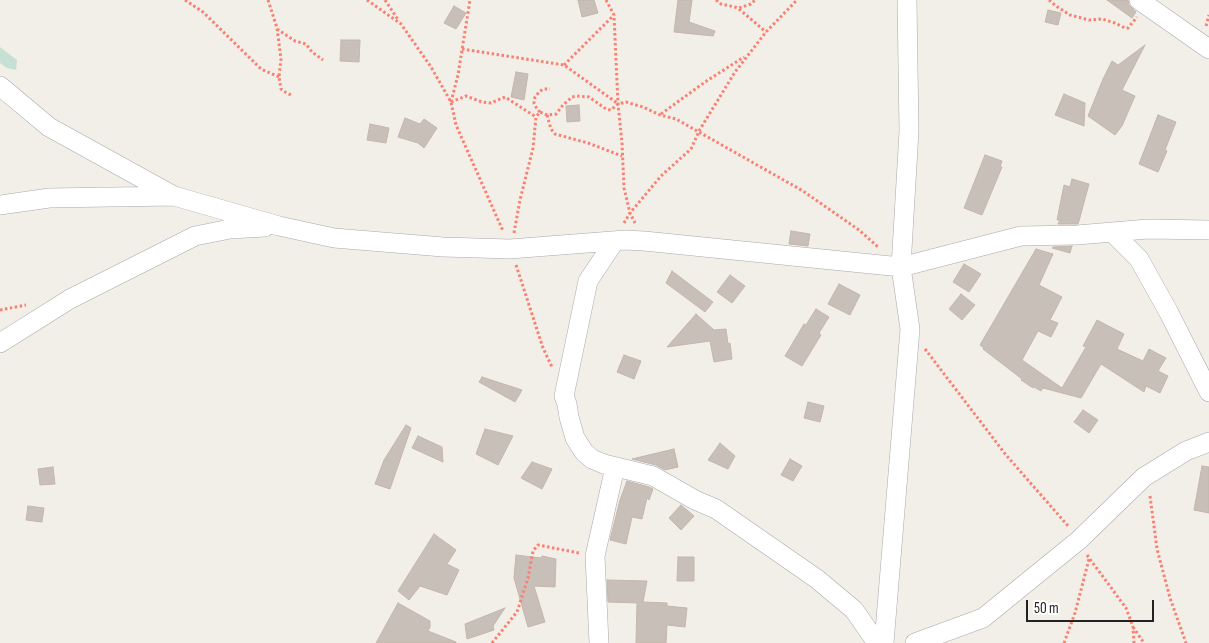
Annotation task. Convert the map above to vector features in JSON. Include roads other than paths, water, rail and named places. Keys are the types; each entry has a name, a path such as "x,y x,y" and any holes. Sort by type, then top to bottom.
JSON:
{"street":[{"path":"884,643 910,329 902,267 909,131 907,0"},
{"path":"1143,3 1209,49"},
{"path":"0,86 49,127 174,196 280,226 334,238 444,247 510,249 625,240 902,267 1021,236 1077,235 1148,230 1209,230"},
{"path":"0,205 49,198 174,196"},
{"path":"0,343 70,299 195,236 230,229 280,226"},
{"path":"1112,232 1139,259 1209,392"},
{"path":"614,242 588,281 564,396 575,438 584,452 592,459 604,464 653,476 695,500 716,509 817,578 854,610 877,643"},
{"path":"915,643 983,618 1079,540 1147,475 1186,451 1209,442"},
{"path":"599,643 595,556 616,467"}]}
